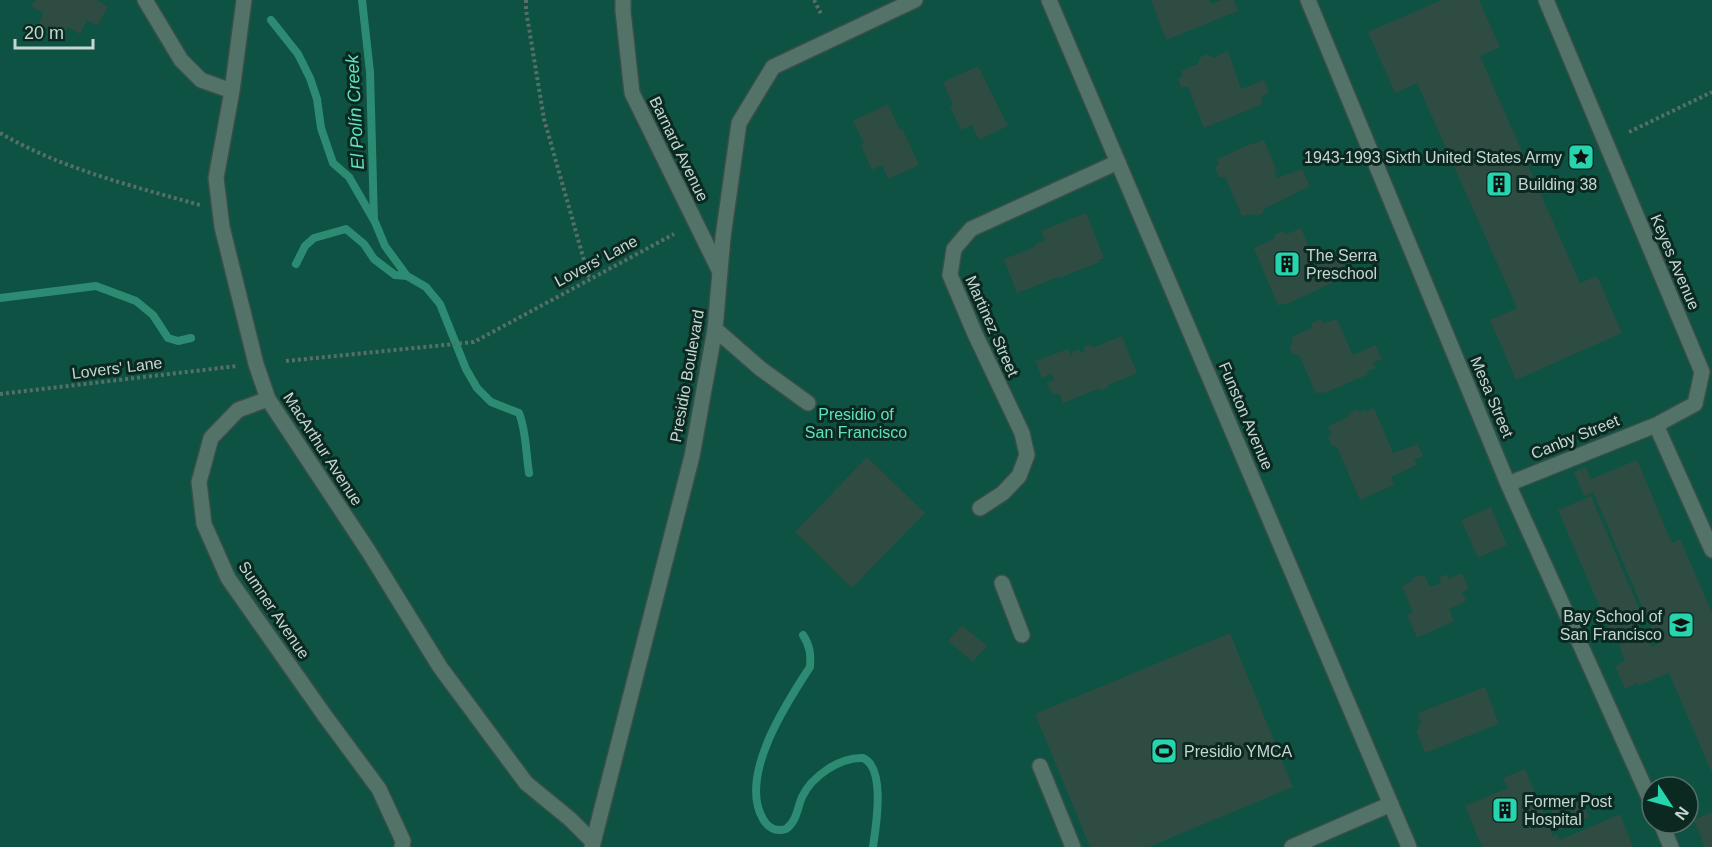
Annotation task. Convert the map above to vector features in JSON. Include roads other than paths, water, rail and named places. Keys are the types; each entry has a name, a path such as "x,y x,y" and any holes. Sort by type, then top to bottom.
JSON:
{"street":[{"path":"145,0 181,60 201,80 232,91"},
{"name":"MacArthur Avenue","path":"244,0 232,91 216,178 224,238 256,364 268,399 369,552 447,677 526,783 562,812 593,845"},
{"name":"Barnard Avenue","path":"623,0 632,93 720,272"},
{"name":"Presidio Boulevard","path":"593,845 692,456 716,329 720,272 739,123 773,67 915,0"},
{"name":"Funston Avenue","path":"1048,0 1409,847"},
{"name":"Mesa Street","path":"1308,0 1508,484 1640,777"},
{"name":"Keyes Avenue","path":"1546,0 1702,372 1695,404 1656,425"},
{"name":"Martinez Street","path":"980,508 1003,493 1019,476 1027,455 1022,433 950,275 954,249 971,229 1118,162"},
{"path":"716,329 761,369 808,403"},
{"name":"Sumner Avenue","path":"268,399 238,410 211,438 199,482 204,524 228,578 379,789 403,841 402,847"},
{"path":"1656,425 1712,550"},
{"name":"Canby Street","path":"1508,484 1656,425"},
{"path":"1002,583 1022,635"},
{"path":"1040,766 1073,847"},
{"path":"1292,847 1391,804"}],"waterway":[{"name":"El Polín Creek","path":"362,0 370,72 374,220"},
{"name":"El Polín Creek","path":"271,20 298,54 310,78 317,99 321,128 333,163 349,177 375,222 385,246 407,276"},
{"name":"El Polín Creek","path":"296,264 305,246 314,238 346,229 364,244 374,259 395,275 407,276 426,287 440,304 466,369 477,388 491,402 519,413 529,473"},
{"name":"El Polín Creek","path":"0,298 96,286 136,301 153,315 168,338 178,341 191,338"},
{"name":"El Polín Creek","path":"803,635 810,650 810,667 789,699 768,740 757,782 757,802 767,825 776,830 786,829 795,819 807,789 820,775 836,764 863,758 875,773 877,785 878,798 873,847"}],"place":[{"name":"1943-1993 Sixth United States Army","path":"1581,157"},
{"name":"Building 38","path":"1499,184"},
{"name":"The Serra Preschool","path":"1287,264"},
{"name":"Bay School of San Francisco","path":"1681,625"},
{"name":"Presidio YMCA","path":"1164,751"},
{"name":"Former Post Hospital","path":"1505,810"}],"park label":[{"name":"Presidio of San Francisco","path":"856,423"}]}
